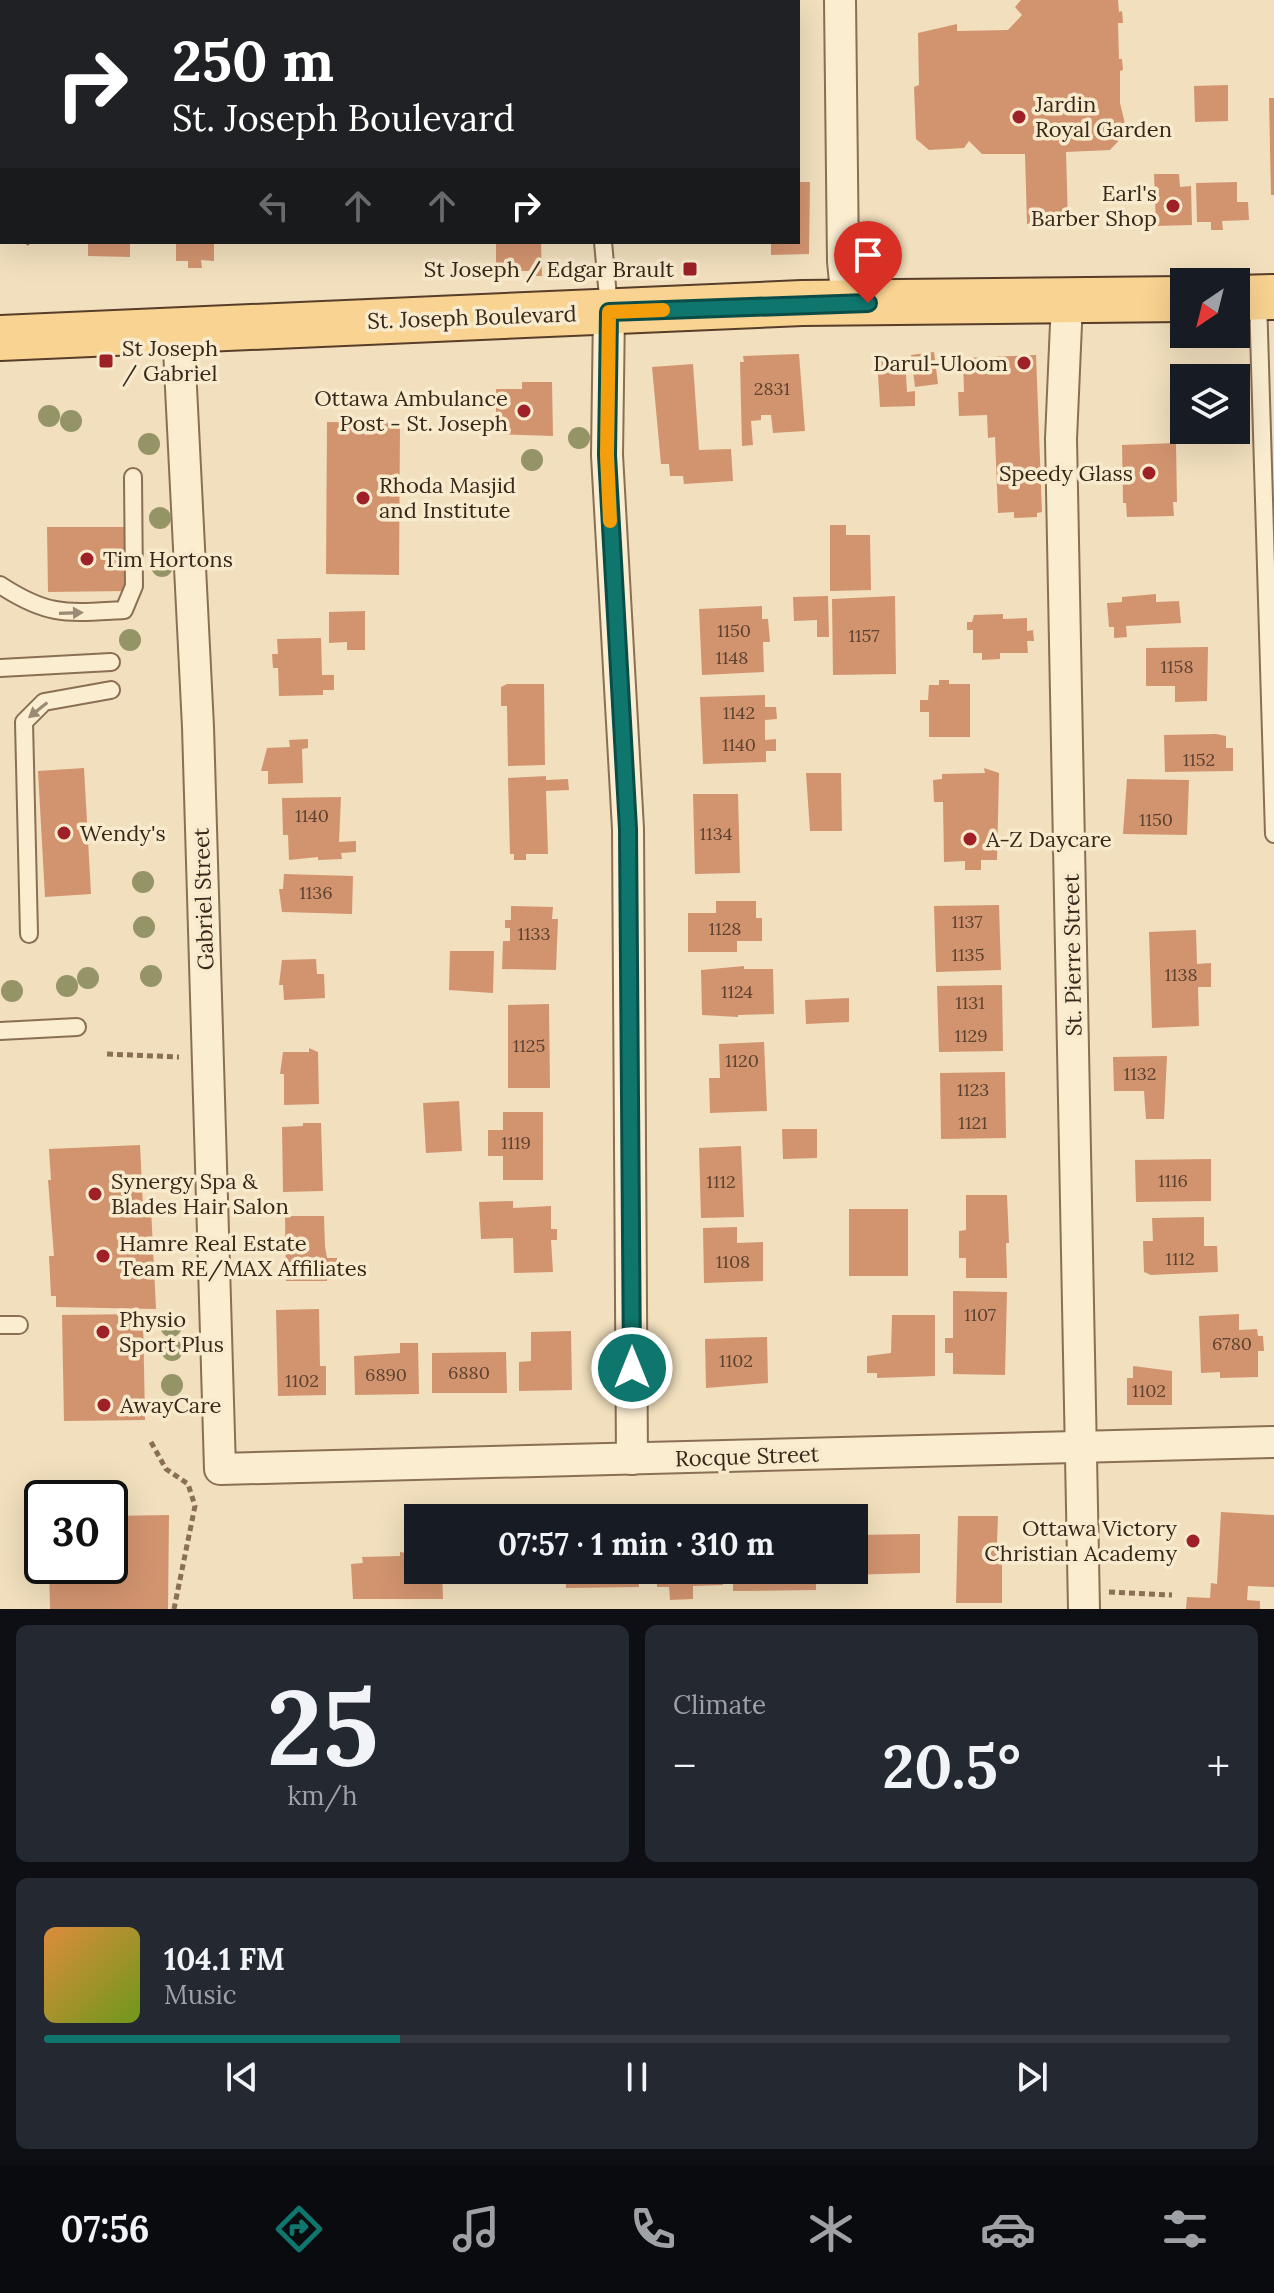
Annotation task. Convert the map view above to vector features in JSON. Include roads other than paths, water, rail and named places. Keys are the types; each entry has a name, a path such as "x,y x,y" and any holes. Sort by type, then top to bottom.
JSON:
{"main road":[{"name":"St. Joseph Boulevard","path":"0,338 178,328 847,303 1170,299"}],"street":[{"path":"840,0 843,261 847,303"},
{"name":"St. Pierre Street","path":"1067,301 1061,439 1084,1600"},
{"path":"609,312 607,455 628,829 632,1459"},
{"name":"Gabriel Street","path":"178,328 197,712 220,1469"},
{"name":"Rocque Street","path":"220,1469 1274,1442"}],"lane":[{"path":"603,244 609,312"},
{"path":"1256,298 1274,834"},
{"path":"0,585 30,605 58,613 124,610 134,586 133,477"},
{"path":"0,668 111,662"},
{"path":"29,934 24,722 44,702 111,690"},
{"path":"0,1031 77,1027"},
{"path":"0,1325 19,1325"}],"place":[{"name":"Jardin Royal Garden","path":"1019,117"},
{"name":"Earl's Barber Shop","path":"1173,206"},
{"name":"St Joseph / Edgar Brault","path":"690,269"},
{"name":"St Joseph / Gabriel","path":"106,361"},
{"name":"Darul-Uloom","path":"1024,363"},
{"name":"Ottawa Ambulance Post - St. Joseph","path":"524,411"},
{"name":"Speedy Glass","path":"1149,473"},
{"name":"Rhoda Masjid and Institute","path":"363,498"},
{"name":"Tim Hortons","path":"87,559"},
{"name":"Wendy's","path":"64,833"},
{"name":"A-Z Daycare","path":"970,839"},
{"name":"Synergy Spa & Blades Hair Salon","path":"95,1194"},
{"name":"Hamre Real Estate Team RE/MAX Affiliates","path":"103,1256"},
{"name":"Physio Sport Plus","path":"103,1332"},
{"name":"AwayCare","path":"104,1405"},
{"name":"Ottawa Victory Christian Academy","path":"1193,1541"}]}
